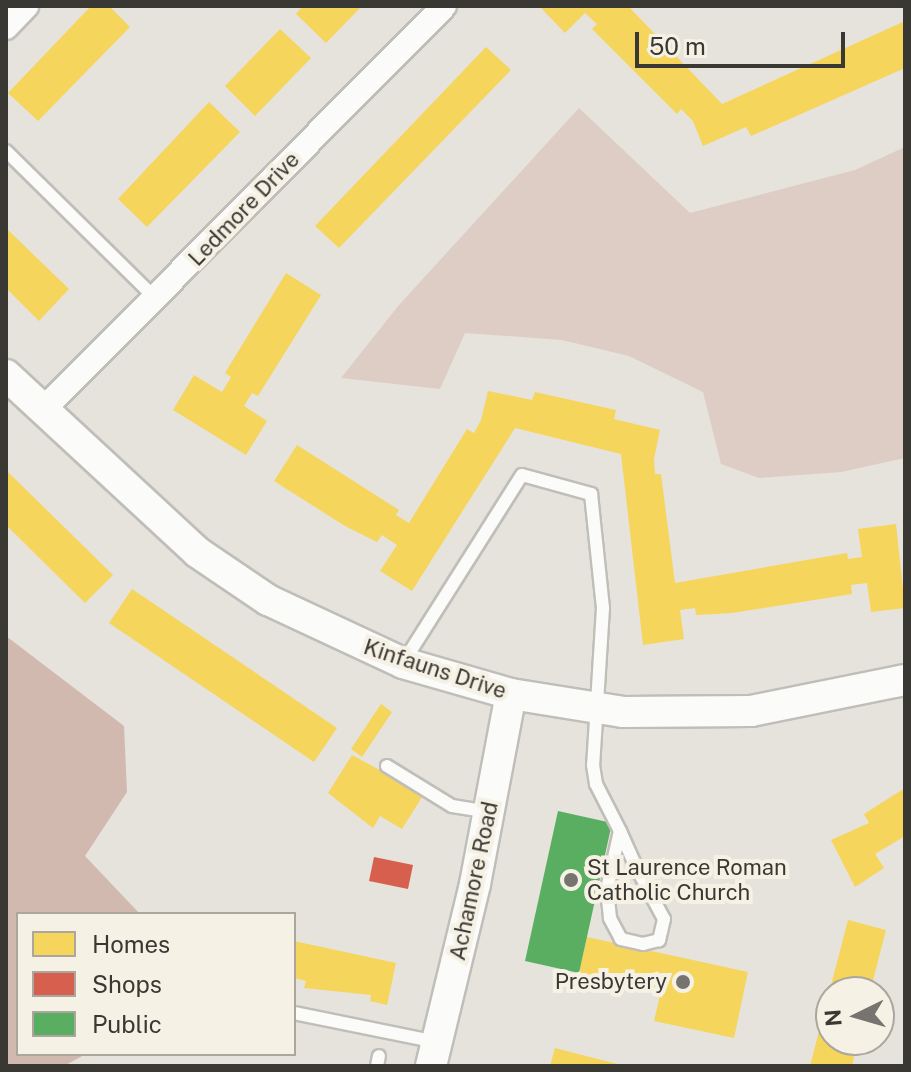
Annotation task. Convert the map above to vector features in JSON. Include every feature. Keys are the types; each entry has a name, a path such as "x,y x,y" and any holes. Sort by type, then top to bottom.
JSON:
{"street":[{"path":"6,27 26,6"},
{"name":"Ledmore Drive","path":"43,410 157,300 444,6"},
{"name":"Kinfauns Drive","path":"6,375 197,552 268,600 403,663 511,694 595,709 751,711 905,680"},
{"name":"Achamore Road","path":"434,1054 511,694"}],"lane":[{"path":"6,151 157,300"},
{"path":"403,663 522,475 591,494 603,608 595,709 596,784 620,831 664,919 659,940 643,944 621,939 610,918 607,889 620,831"},
{"path":"387,766 452,806 488,812"},
{"path":"296,1014 434,1054"}],"shaded area":[{"path":"579,108 690,213 855,170 905,147 905,458 841,472 759,478 721,464 703,392 629,356 562,340 465,333 440,389 341,378 399,305"},
{"path":"6,636 124,726 127,792 85,856 138,912 16,912 16,1056 82,1056 64,1066 6,1066"}],"building: Homes":[{"path":"91,6 109,6 130,27 38,121 8,93"},
{"path":"303,6 362,6 326,43 296,14"},
{"path":"539,6 628,6 722,104 905,21 905,68 751,136 746,127 703,146 693,121 681,109 677,114 592,29 597,24 585,13 565,33"},
{"path":"280,29 311,58 255,116 225,86"},
{"path":"486,47 511,70 339,248 315,226"},
{"path":"209,102 240,132 147,227 118,199"},
{"path":"6,228 69,289 39,321 6,288"},
{"path":"286,273 321,295 258,396 252,393 244,406 267,421 246,455 173,410 194,375 222,392 231,377 225,373"},
{"path":"488,391 532,400 535,392 616,410 614,419 660,430 654,459 655,474 661,474 675,583 847,553 848,559 862,557 858,529 896,524 905,608 871,612 867,583 851,585 852,594 732,613 696,615 695,608 680,610 684,639 643,645 621,454 515,428 412,591 380,571 397,545 382,535 377,542 345,526 274,481 297,445 399,510 396,515 409,523 467,429 474,433 481,420"},
{"path":"6,470 113,575 85,603 6,525"},
{"path":"132,589 337,728 314,762 109,623"},
{"path":"381,704 392,712 362,757 351,749"},
{"path":"352,755 424,794 402,829 380,816 373,828 328,793"},
{"path":"905,788 905,836 875,854 884,868 855,887 831,840 869,823 864,814"},
{"path":"848,920 886,930 874,976 833,976"},
{"name":"Presbytery","path":"587,937 748,972 734,1038 654,1021 661,991 579,973"},
{"path":"296,941 396,963 387,1005 370,1001 371,995 304,988 306,981 296,978"},
{"path":"815,1047 815,1056 854,1056 852,1066 810,1066"},
{"path":"555,1048 621,1065 550,1066"}],"building: Shops":[{"path":"374,857 413,865 408,889 369,881"}],"building: Public":[{"name":"St Laurence Roman Catholic Church","path":"558,811 612,823 579,973 525,961"}],"place":[{"name":"St Laurence Roman Catholic Church","path":"571,880"},
{"name":"Presbytery","path":"683,982"}]}
